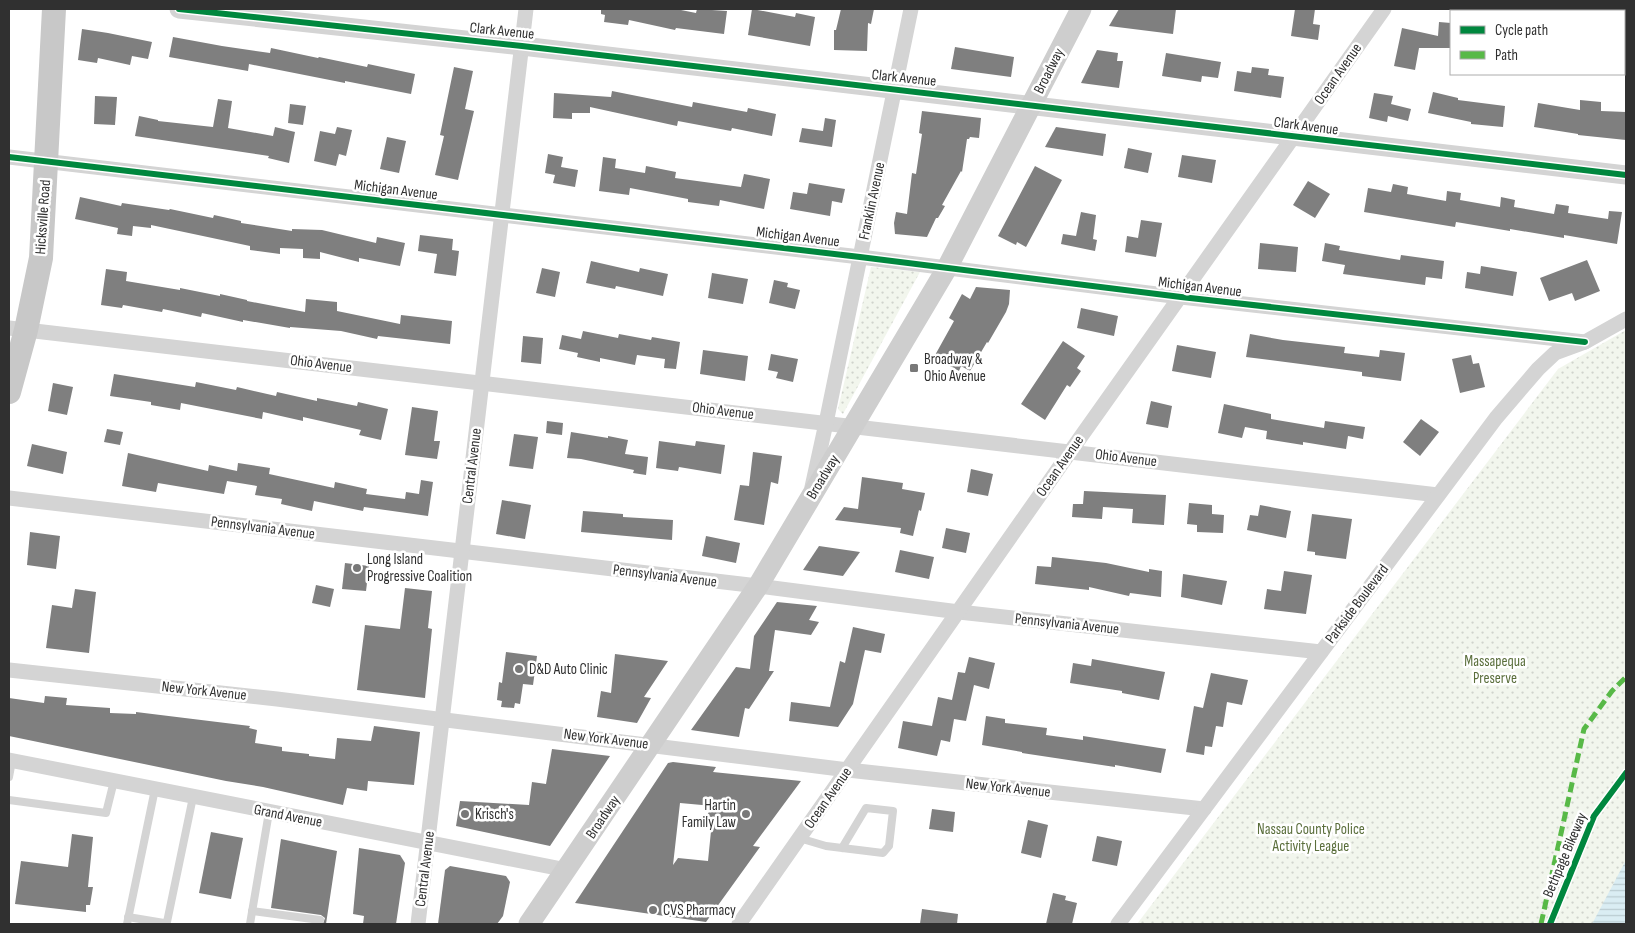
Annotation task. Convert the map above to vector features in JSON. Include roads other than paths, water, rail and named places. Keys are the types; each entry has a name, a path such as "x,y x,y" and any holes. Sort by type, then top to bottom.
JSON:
{"main road":[{"name":"Hicksville Road","path":"9,392 17,329 41,258 54,9"},
{"name":"Broadway","path":"529,924 758,586 947,268 1081,9"}],"street":[{"name":"Clark Avenue","path":"179,9 522,46 1626,176"},
{"name":"Central Avenue","path":"418,924 526,9"},
{"name":"Franklin Avenue","path":"808,502 911,9"},
{"name":"Ocean Avenue","path":"739,924 1384,9"},
{"name":"Michigan Avenue","path":"9,157 860,257 1181,297 1585,342"},
{"name":"Parkside Boulevard","path":"1118,924 1496,418 1538,369 1555,353 1585,342 1626,319"},
{"name":"Ohio Avenue","path":"17,329 1438,495"},
{"name":"Pennsylvania Avenue","path":"9,498 758,586 959,612 1321,652"},
{"name":"New York Avenue","path":"9,670 277,699 848,770 1204,809"},
{"name":"Grand Avenue","path":"10,761 567,870"}],"lane":[{"path":"9,777 10,761"},
{"path":"9,800 106,813 114,781"},
{"path":"155,789 128,921 164,924 167,922 193,797"},
{"path":"799,838 826,846 842,848 883,853 889,846 893,811 866,808 842,848"},
{"path":"250,924 269,812"},
{"path":"252,911 320,920"}],"place":[{"name":"Broadway & Ohio Avenue","path":"914,368"},
{"name":"Long Island Progressive Coalition","path":"357,568"},
{"name":"D&D Auto Clinic","path":"519,669"},
{"name":"Krisch's","path":"465,814"},
{"name":"Hartin Family Law","path":"746,814"},
{"name":"CVS Pharmacy","path":"653,910"}],"park label":[{"name":"Massapequa Preserve","path":"1495,670"},
{"name":"Nassau County Police Activity League","path":"1311,838"}]}
